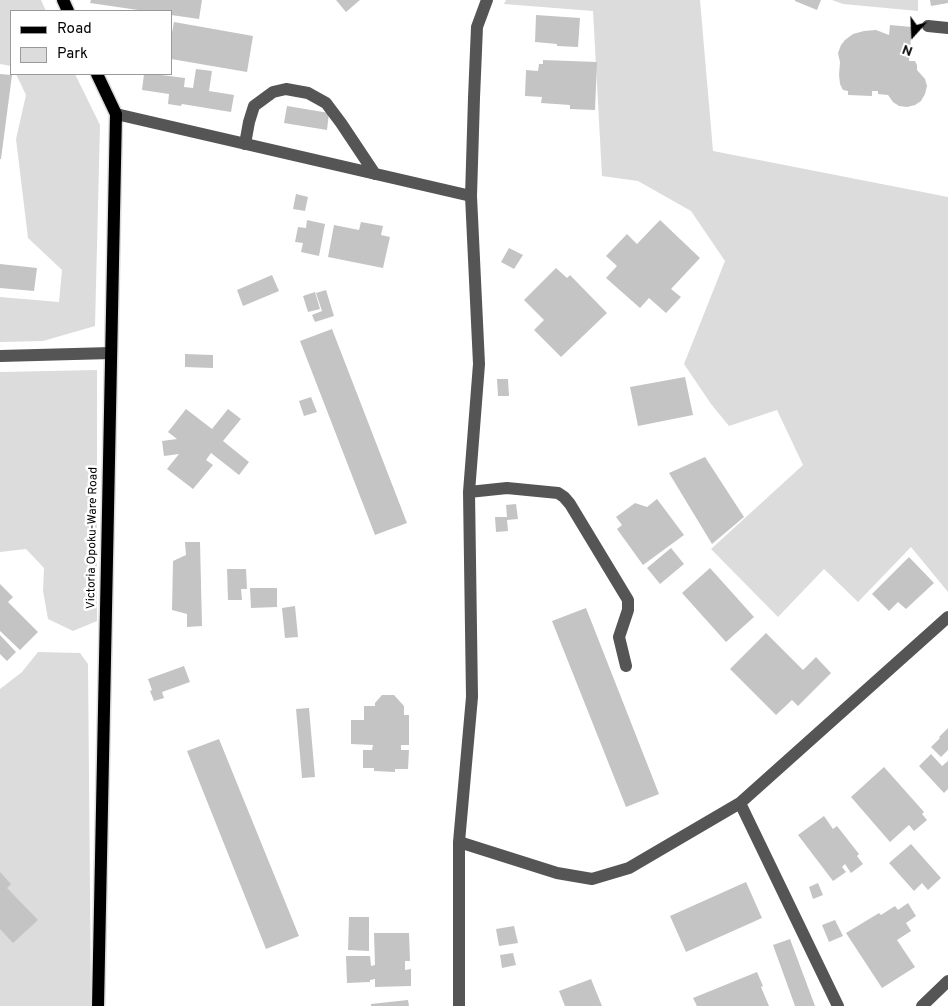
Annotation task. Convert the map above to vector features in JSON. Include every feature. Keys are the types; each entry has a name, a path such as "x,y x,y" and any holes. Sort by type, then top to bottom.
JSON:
{"main road":[{"name":"Victoria Opoku-Ware Road","path":"97,75 116,114 98,1006"}],"street":[{"path":"459,1006 460,842 472,697 469,492 479,364 471,196 477,27 488,0"},
{"path":"928,26 948,28"},
{"path":"245,144 254,106 273,92 286,89 308,93 326,103 375,174"},
{"path":"116,114 471,196"},
{"path":"0,356 111,354"},
{"path":"469,492 507,488 558,493 564,497 628,600 628,610 619,637 626,666"},
{"path":"460,842 556,873 592,879 629,868 740,803 948,617"},
{"path":"740,803 838,1006"},
{"path":"922,1006 948,981"}],"green space":[{"path":"0,0 41,0 46,10 10,10 10,66 0,64"},
{"path":"506,0 700,0 713,151 948,197 948,592 911,547 858,602 824,569 778,617 711,549 803,465 777,410 729,426 711,404 684,364 725,261 691,211 638,181 602,176 593,11 504,4"},
{"path":"832,0 918,0 918,11 843,4"},
{"path":"16,75 75,75 100,125 95,326 43,341 0,342 0,297 59,302 62,270 28,238 16,139 26,95"},
{"path":"97,370 97,621 73,631 48,619 43,591 44,568 26,549 0,552 0,372"},
{"path":"38,652 80,653 88,664 91,1006 0,1006 0,689 22,672"}],"building":[{"path":"91,0 202,0 199,19 172,15 172,10 138,10 90,3"},
{"path":"336,0 360,0 346,12"},
{"path":"795,0 821,0 817,10"},
{"path":"930,0 948,0 948,3 931,6"},
{"path":"536,15 580,18 578,47 535,42"},
{"path":"174,22 253,36 247,72 172,59"},
{"path":"890,25 912,27 909,61 915,61 917,70 925,79 927,86 921,101 915,105 899,106 888,95 878,94 878,91 872,91 872,96 848,95 848,91 843,90 840,84 838,53 845,40 853,34 864,31 876,30 889,35"},
{"path":"543,60 597,62 595,110 570,109 570,105 541,103 542,97 525,96 526,70 538,71 539,64 543,64"},
{"path":"196,69 212,71 209,91 234,95 231,112 182,104 181,106 168,104 169,94 142,90 144,75 185,78 184,87 193,88"},
{"path":"0,74 12,75 0,159"},
{"path":"287,106 329,113 327,130 284,123"},
{"path":"296,194 308,197 305,211 293,209"},
{"path":"307,220 325,224 319,256 301,252 303,243 295,242 298,227 306,228"},
{"path":"660,220 700,258 671,289 681,297 666,313 649,298 640,308 606,278 617,266 606,256 627,234 637,244"},
{"path":"361,222 383,226 381,235 390,237 383,268 328,257 334,225 359,230"},
{"path":"509,248 523,255 514,269 501,262"},
{"path":"0,264 37,268 34,291 0,288"},
{"path":"556,268 567,278 570,275 607,313 561,357 534,330 544,320 524,300"},
{"path":"272,275 279,291 243,306 237,290"},
{"path":"326,290 334,316 315,322 312,315 322,311 316,293"},
{"path":"315,292 320,309 308,312 303,296"},
{"path":"332,329 407,523 375,535 300,341"},
{"path":"185,354 213,355 213,368 185,367"},
{"path":"685,377 693,415 638,426 630,387"},
{"path":"497,379 508,379 509,396 498,396"},
{"path":"311,397 317,412 304,416 299,401"},
{"path":"186,409 212,429 228,409 241,419 223,441 249,462 239,475 211,453 206,460 213,465 193,489 167,469 179,454 164,456 162,441 177,439 168,432"},
{"path":"705,457 744,517 712,544 669,473"},
{"path":"657,499 684,535 643,565 617,529 622,525 616,517 635,503 647,507"},
{"path":"516,504 518,519 507,520 508,531 496,532 495,517 507,517 506,505"},
{"path":"185,542 200,542 202,626 187,627 187,614 172,610 173,561 186,555"},
{"path":"671,548 684,564 660,584 647,568"},
{"path":"909,557 934,583 906,609 898,602 889,611 872,594"},
{"path":"710,568 754,617 726,642 682,593"},
{"path":"227,569 246,569 247,589 241,589 242,600 228,600"},
{"path":"0,584 13,597 8,602 38,632 20,650 0,631"},
{"path":"250,588 277,588 277,607 251,608"},
{"path":"295,606 298,637 285,638 282,608"},
{"path":"586,608 659,794 626,807 552,621"},
{"path":"766,633 803,670 816,657 831,673 798,706 792,700 776,715 730,669"},
{"path":"0,635 16,652 7,661 0,654"},
{"path":"184,666 190,682 162,692 164,698 154,701 148,679"},
{"path":"382,695 394,695 404,706 404,715 409,715 409,745 401,745 401,750 409,750 408,769 395,769 395,772 374,771 374,768 363,768 363,750 372,750 373,745 351,744 351,720 364,720 364,706 375,706 375,703"},
{"path":"309,708 315,777 302,778 296,709"},
{"path":"948,728 948,750 941,757 931,747"},
{"path":"219,739 299,936 266,949 187,751"},
{"path":"931,754 942,766 948,761 948,789 944,793 919,766"},
{"path":"884,767 924,812 922,814 927,820 914,831 909,825 890,842 851,797"},
{"path":"824,816 833,829 837,826 859,854 857,856 863,864 851,873 845,864 842,867 846,872 833,881 798,835"},
{"path":"911,844 941,878 928,890 922,883 914,891 889,863"},
{"path":"0,872 11,884 7,888 38,920 13,943 0,929"},
{"path":"746,882 762,918 686,952 670,916"},
{"path":"818,883 823,895 813,899 809,887"},
{"path":"908,903 916,916 906,923 911,931 897,940 915,967 882,988 846,933 879,913 881,915 895,906 898,910"},
{"path":"349,917 369,917 369,951 348,950"},
{"path":"835,920 843,936 829,942 822,925"},
{"path":"514,926 518,943 499,946 496,929"},
{"path":"374,933 409,933 410,961 405,961 405,970 411,969 411,986 375,987 375,979 370,980 370,982 347,983 346,956 370,956 371,966 375,965"},
{"path":"790,939 815,1006 795,1006 773,945"},
{"path":"513,953 516,965 502,968 500,955"},
{"path":"757,972 769,1006 697,1006 693,998"},
{"path":"591,979 602,1006 565,1006 559,991"},
{"path":"408,1000 409,1006 371,1006 371,1004"}]}
